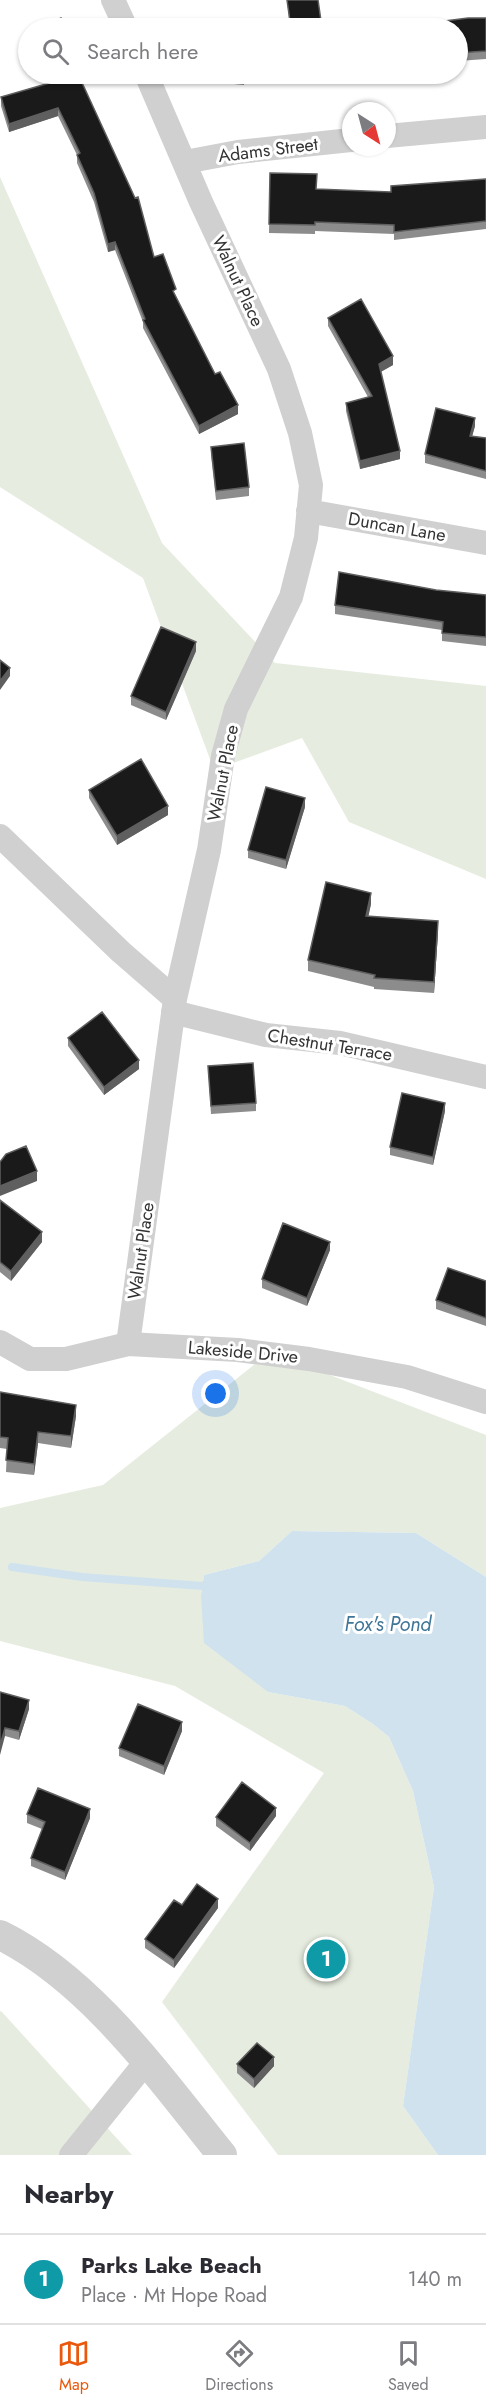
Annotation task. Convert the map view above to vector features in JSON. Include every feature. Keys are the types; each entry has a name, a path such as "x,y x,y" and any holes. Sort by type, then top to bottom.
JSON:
{"street":[{"path":"113,0 121,18"},
{"name":"Walnut Place","path":"128,1344 174,1006 209,850 223,756 236,709 291,597 306,538 310,485 300,433 279,369 201,202 150,84"},
{"path":"396,135 486,127"},
{"name":"Adams Street","path":"185,162 238,152 342,141"},
{"name":"Duncan Lane","path":"308,511 486,543"},
{"name":"Chestnut Terrace","path":"0,836 174,1006 267,1035 340,1043 486,1077"},
{"name":"Lakeside Drive","path":"0,1342 30,1359 66,1359 128,1344 238,1350 309,1359 407,1377 486,1402"},
{"path":"0,1935 62,1974 146,2062 222,2155"},
{"path":"71,2155 146,2062"}],"shaded area":[{"path":"0,177 162,543 275,663 486,686 486,879 349,822 302,738 214,770 143,578 0,487"},
{"path":"270,1352 486,1435 486,1577 416,1533 292,1531 259,1561 204,1575 201,1595 268,1692 345,1706 373,1724 389,1737 413,1791 434,1887 403,2106 438,2155 278,2155 162,2002 324,1773 175,1686 0,1641 0,1508 103,1485"},
{"path":"0,2011 2,2012 132,2155 0,2155"}],"water":[{"name":"Fox's Pond","path":"292,1531 416,1533 486,1577 486,2155 438,2155 403,2106 434,1887 413,1791 389,1737 345,1706 268,1692 204,1643 201,1595 204,1575 259,1561"}],"building":[{"path":"287,0 318,0 321,18 290,18"},
{"path":"468,18 486,18 486,51 468,52"},
{"path":"46,84 83,84 135,198 138,197 154,257 163,254 176,289 173,291 215,374 220,372 238,405 199,426 143,320 145,319 115,242 108,244 94,193 77,155 80,153 58,108 9,124 1,97"},
{"path":"270,173 317,174 316,189 391,192 391,186 486,179 486,221 394,232 394,225 315,222 315,225 269,224"},
{"path":"361,299 393,356 379,364 400,451 360,461 346,403 372,396 328,318"},
{"path":"436,408 475,418 470,436 486,438 486,471 425,454"},
{"path":"244,443 249,487 216,491 211,447"},
{"path":"339,572 436,590 486,595 486,637 442,633 443,622 335,605"},
{"path":"161,627 196,642 166,712 131,696"},
{"path":"0,660 10,668 0,681"},
{"path":"141,759 168,806 117,836 89,790"},
{"path":"266,787 305,798 286,860 248,850"},
{"path":"326,882 371,893 366,916 438,921 434,982 374,978 375,975 308,960"},
{"path":"102,1012 139,1060 104,1087 68,1038"},
{"path":"253,1063 256,1103 211,1106 208,1066"},
{"path":"402,1093 445,1103 433,1157 390,1147"},
{"path":"26,1146 37,1171 0,1186 0,1162 6,1154"},
{"path":"0,1200 42,1232 11,1271 0,1262"},
{"path":"283,1223 330,1242 307,1298 262,1279"},
{"path":"448,1268 486,1281 486,1318 436,1300"},
{"path":"0,1392 76,1405 71,1436 38,1432 34,1464 6,1460 8,1438 0,1437"},
{"path":"0,1692 29,1700 19,1731 5,1728 0,1746"},
{"path":"138,1704 182,1722 164,1766 119,1748"},
{"path":"242,1782 276,1808 250,1843 216,1817"},
{"path":"38,1788 90,1809 65,1872 31,1858 45,1822 27,1814"},
{"path":"197,1884 218,1899 174,1960 145,1939 174,1900 182,1905"},
{"path":"257,2043 274,2057 254,2079 237,2064"}],"waterway":[{"path":"12,1567 82,1577 203,1586"}],"place":[{"name":"Parks Lake Beach","path":"326,1959"}]}
